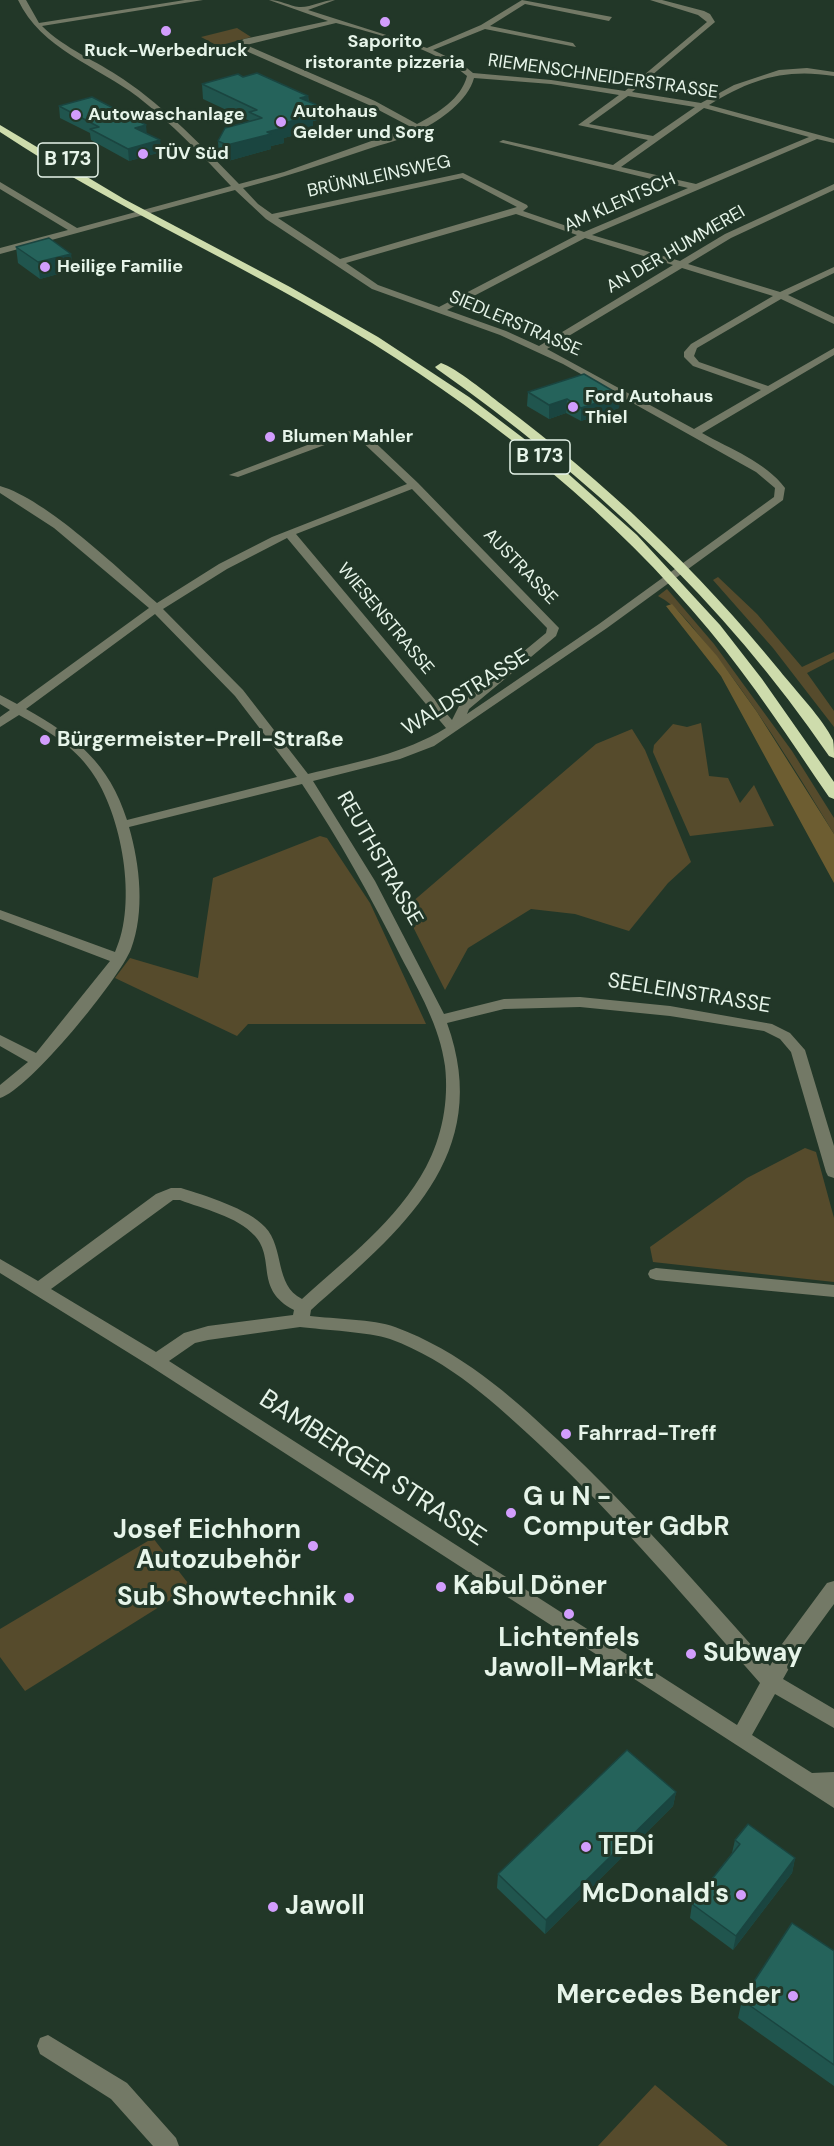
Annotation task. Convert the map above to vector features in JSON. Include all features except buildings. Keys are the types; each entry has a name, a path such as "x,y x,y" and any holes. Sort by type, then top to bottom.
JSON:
{"highway":[{"name":"B 173","path":"3,123 140,201 165,220 378,342 472,404 532,450 621,528 670,577 741,659 804,747 834,794"},
{"name":"B 173","path":"3,123 48,159 126,204 165,220 331,301 487,398 537,435 638,522 690,573 758,652 834,753"}],"street":[{"path":"22,0 37,26 199,0"},
{"path":"0,251 237,188 336,159 419,128 456,101 468,87 471,75 462,65 428,50 273,0"},
{"path":"300,10 331,0"},
{"path":"654,0 707,16 711,20 710,25 626,94 582,125 656,139"},
{"path":"428,50 484,27 526,1 609,19"},
{"path":"336,21 247,41 240,45 372,103 419,128"},
{"name":"SIEDLERSTRASSE","path":"37,26 67,50 128,84 149,100 269,217 305,237 375,287 440,310 539,350 605,382 768,475 778,484 780,491"},
{"path":"484,27 573,45"},
{"path":"615,168 704,106 745,83 777,72 812,71 834,74"},
{"name":"RIEMENSCHNEIDERSTRASSE","path":"471,75 551,82 704,106 834,141"},
{"name":"AM KLENTSCH","path":"440,310 584,235 817,136"},
{"path":"503,142 696,188"},
{"name":"BRÜNNLEINSWEG","path":"269,217 463,175 520,209 584,235 781,295 834,321"},
{"path":"0,185 76,231"},
{"name":"AN DER HUMMEREI","path":"539,350 728,236 834,187"},
{"path":"340,262 520,209"},
{"path":"770,390 696,364 689,357 689,352 694,346 781,295 834,270"},
{"path":"695,433 834,351"},
{"name":"AUSTRASSE","path":"234,475 356,432 414,485 553,628 552,634 542,645 464,707 453,729"},
{"path":"0,723 156,607 221,568 289,533 414,485"},
{"name":"WALDSTRASSE","path":"122,825 411,752 453,729 603,626 772,504 779,498 780,491"},
{"name":"REUTHSTRASSE","path":"1,492 45,516 156,607 240,694 305,780 379,899 441,1020 452,1064 453,1105 446,1143 435,1168 399,1218 301,1314"},
{"name":"WIESENSTRASSE","path":"289,533 453,729"},
{"path":"0,699 79,750 96,768 111,792 122,825 131,875 132,914 119,959 56,1041 0,1093"},
{"path":"0,914 119,959"},
{"name":"SEELEINSTRASSE","path":"441,1020 504,1004 561,1002 670,1011 767,1027 785,1036 798,1050 834,1172"},
{"path":"0,1040 37,1060"},
{"path":"39,1289 162,1198 171,1194 181,1194 251,1223 262,1233 268,1245 279,1287 301,1314"},
{"name":"BAMBERGER STRASSE","path":"0,1265 156,1361 834,1799"},
{"path":"656,1274 834,1291"},
{"path":"156,1361 190,1338 301,1314 390,1332 458,1365 514,1410 587,1478 648,1542 771,1682 834,1719"},
{"path":"740,1738 789,1650 834,1588"},
{"path":"809,1783 834,1781"},
{"path":"48,2046 119,2091 168,2146"}],"shaded area":[{"path":"237,28 251,37 218,46 201,37"},
{"path":"718,577 757,614 802,667 834,652 834,659 807,673 834,711 834,727 773,648 713,580"},
{"path":"667,589 714,644 792,751 834,818 834,834 788,759 739,686 682,615 658,596"},
{"path":"672,604 717,656 757,712 834,834 834,883 721,676 666,606"},
{"path":"701,723 709,776 728,778 740,803 754,785 774,826 690,836 653,752 654,745 673,724 687,727"},
{"path":"632,729 645,750 691,862 668,883 629,931 575,914 531,909 468,948 445,990 404,909 596,744"},
{"path":"320,836 327,838 370,903 426,1024 248,1024 237,1036 115,978 130,958 198,978 213,878"},
{"path":"805,1148 816,1152 834,1218 834,1282 653,1262 650,1247 747,1178"},
{"path":"153,1538 191,1587 25,1691 0,1657 0,1629"},
{"path":"655,2085 728,2146 598,2146"}],"place":[{"name":"Saporito ristorante pizzeria","path":"385,22"},
{"name":"Ruck-Werbedruck","path":"166,31"},
{"name":"Autowaschanlage","path":"76,115"},
{"name":"Autohaus Gelder und Sorg","path":"281,122"},
{"name":"TÜV Süd","path":"143,154"},
{"name":"Heilige Familie","path":"45,267"},
{"name":"Ford Autohaus Thiel","path":"573,407"},
{"name":"Blumen Mahler","path":"270,437"},
{"name":"Bürgermeister-Prell-Straße","path":"45,740"},
{"name":"Fahrrad-Treff","path":"566,1434"},
{"name":"G u N - Computer GdbR","path":"511,1513"},
{"name":"Josef Eichhorn Autozubehör","path":"313,1546"},
{"name":"Kabul Döner","path":"441,1587"},
{"name":"Sub Showtechnik","path":"349,1598"},
{"name":"Lichtenfels Jawoll-Markt","path":"569,1614"},
{"name":"Subway","path":"691,1654"},
{"name":"TEDi","path":"586,1847"},
{"name":"McDonald's","path":"741,1895"},
{"name":"Jawoll","path":"273,1907"},
{"name":"Mercedes Bender","path":"793,1996"}]}
